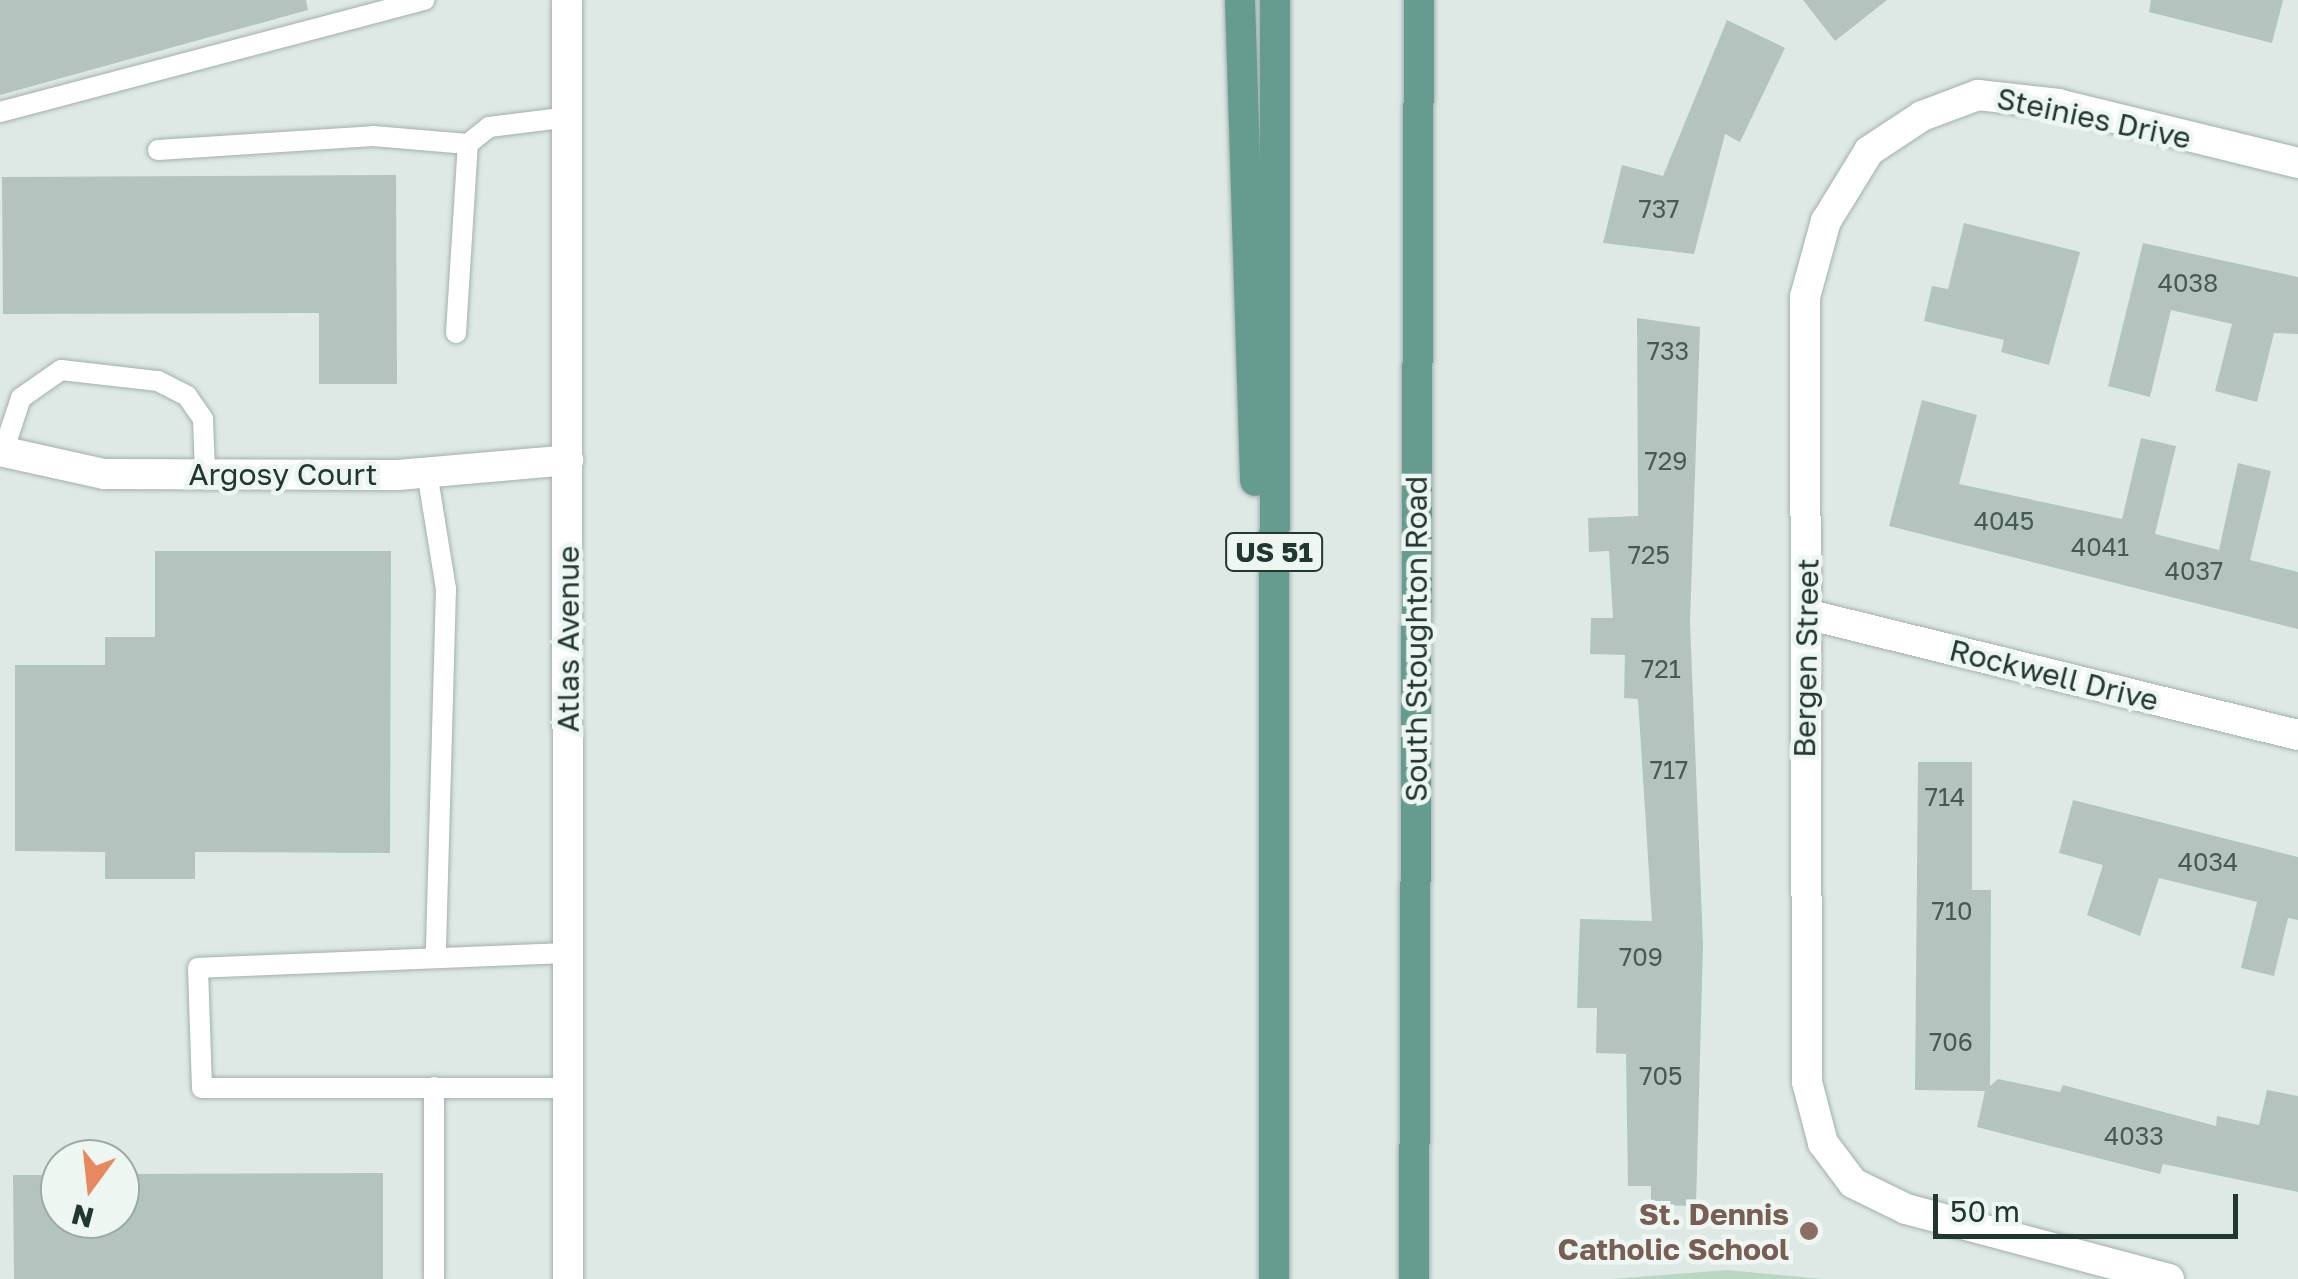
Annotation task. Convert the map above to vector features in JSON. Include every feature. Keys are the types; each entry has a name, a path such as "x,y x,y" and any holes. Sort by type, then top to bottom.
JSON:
{"main road":[{"path":"1240,0 1274,1104"},
{"name":"US 51","path":"1274,1279 1275,0"},
{"name":"South Stoughton Road","path":"1414,1279 1419,0"},
{"path":"1418,204 1436,0"}],"street":[{"name":"Atlas Avenue","path":"567,0 568,1279"},
{"name":"Steinies Drive","path":"1894,131 2000,94 2298,164"},
{"name":"Bergen Street","path":"1894,131 1849,176 1806,297 1810,616 1806,1082 1822,1144 1868,1190 1940,1222 2169,1279"},
{"name":"Argosy Court","path":"1,452 104,474 427,472 568,460"},
{"name":"Rockwell Drive","path":"1810,616 2298,735"}],"lane":[{"path":"0,112 424,0"},
{"path":"158,150 373,136 468,144 489,127 569,117"},
{"path":"456,334 468,144"},
{"path":"1,452 21,398 61,370 158,381 187,396 203,419 205,473"},
{"path":"427,472 446,589 436,958"},
{"path":"568,953 198,968 202,1088 568,1088"},
{"path":"434,1088 434,1279"}],"green space":[{"path":"1727,1270 1823,1279 1611,1279"}],"building":[{"path":"0,0 306,0 308,10 0,95"},
{"path":"1803,0 1887,0 1835,41"},
{"path":"2151,0 2283,0 2272,43 2149,12"},
{"path":"1727,20 1785,48 1740,142 1725,134 1694,254 1603,243 1622,165 1663,176"},
{"path":"396,175 397,384 319,384 319,313 3,314 2,177"},
{"path":"1964,223 2080,252 2049,365 2001,352 2004,340 1924,321 1932,286 1948,289"},
{"path":"2143,243 2298,277 2298,334 2274,333 2257,402 2215,391 2232,324 2171,310 2150,397 2108,386"},
{"path":"1637,318 1700,327 1690,623 1703,944 1696,1206 1651,1205 1651,1186 1628,1186 1626,1054 1596,1053 1597,1008 1577,1008 1580,919 1652,921 1638,699 1624,698 1625,655 1590,654 1591,618 1613,618 1609,551 1589,552 1588,518 1638,516"},
{"path":"1922,400 1977,415 1959,484 2122,519 2141,438 2176,446 2155,534 2219,550 2238,463 2271,471 2250,560 2298,572 2298,629 1889,526"},
{"path":"155,551 391,551 390,853 195,852 195,879 105,879 105,852 15,851 15,665 105,665 105,637 155,637"},
{"path":"1918,762 1972,762 1972,890 1991,890 1990,1086 1998,1079 2060,1092 2063,1085 2216,1126 2217,1116 2259,1125 2267,1090 2298,1096 2298,1192 2163,1164 2160,1174 1977,1127 1985,1091 1915,1090"},
{"path":"2073,800 2298,857 2298,920 2288,918 2274,976 2241,968 2257,902 2159,878 2140,936 2087,915 2103,865 2059,853"},
{"path":"383,1173 383,1279 14,1279 13,1175 40,1175 40,1239 140,1239 140,1174"}],"place":[{"name":"St. Dennis Catholic School","path":"1809,1231"}]}
